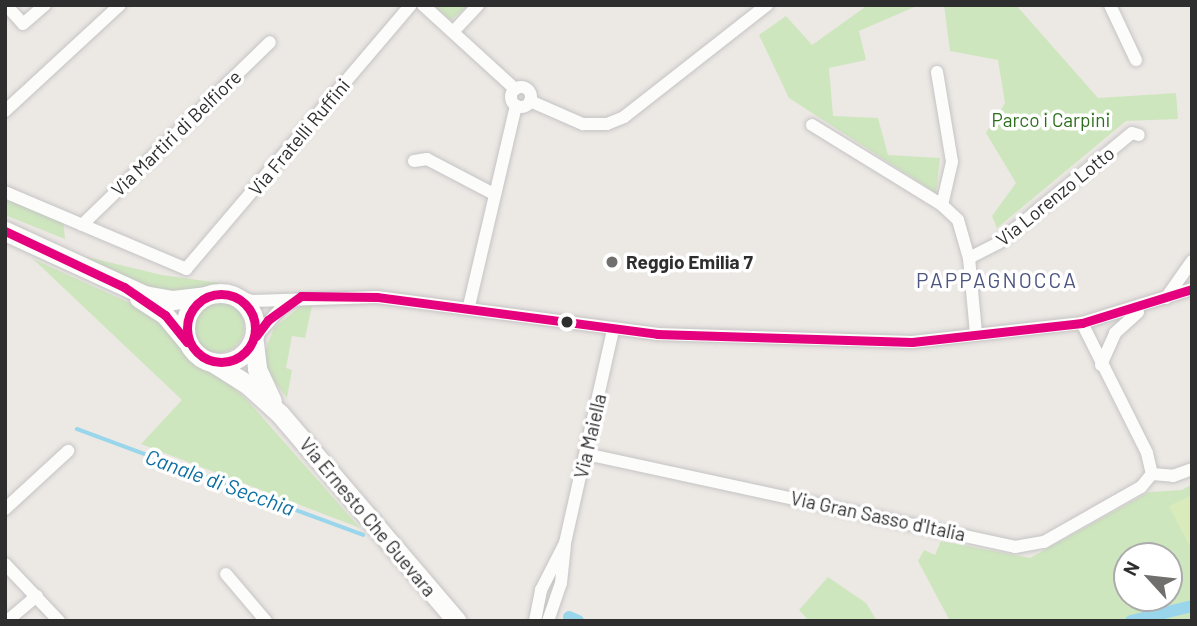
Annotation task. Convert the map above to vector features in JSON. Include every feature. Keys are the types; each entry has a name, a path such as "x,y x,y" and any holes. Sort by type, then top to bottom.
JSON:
{"street":[{"path":"6,5 23,24 45,5"},
{"path":"5,111 120,5"},
{"name":"Via Fratelli Ruffini","path":"82,225 186,269 411,5"},
{"path":"423,5 514,89 527,89 530,101"},
{"path":"453,32 478,5"},
{"path":"516,106 530,101 583,124 607,124 624,117 767,5"},
{"path":"1110,5 1136,60"},
{"name":"Via Martiri di Belfiore","path":"82,225 270,41"},
{"path":"937,72 952,162 943,205"},
{"path":"469,306 516,106 511,98 514,89"},
{"path":"812,125 943,205 962,227 969,258 976,334"},
{"name":"Via Lorenzo Lotto","path":"969,258 998,243 1132,133 1139,135"},
{"path":"414,161 427,159 494,194"},
{"path":"5,192 82,225"},
{"path":"5,231 124,287 165,315 197,355 212,362 234,359 282,307 302,296"},
{"path":"1166,298 1192,261"},
{"path":"124,287 173,300 210,295 236,295 252,301 302,296 377,296 469,306 613,330 868,342 1082,323 1146,306 1192,289"},
{"path":"187,342 185,323 189,310 210,295"},
{"path":"236,295 252,309 255,339"},
{"path":"1101,365 1115,332 1146,306"},
{"path":"1082,323 1147,453 1153,474 1172,476 1192,469"},
{"name":"Via Maiella","path":"548,621 561,583 565,543 613,330"},
{"name":"Via Ernesto Che Guevara","path":"255,339 261,382 280,414"},
{"name":"Via Ernesto Che Guevara","path":"212,362 247,384 280,414 457,621"},
{"path":"5,509 68,451"},
{"name":"Via Gran Sasso d'Italia","path":"586,454 1015,547 1044,542 1141,487 1153,474"},
{"name":"Via Maiella","path":"535,621 541,590 565,543"},
{"path":"5,564 59,621"},
{"path":"226,573 266,621"},
{"path":"7,621 37,596"}],"green space":[{"path":"433,5 469,5 451,20"},
{"path":"868,5 919,5 859,31 866,60 829,68 833,116 878,118 888,155 940,158 936,193 789,98 759,35 786,16 812,45"},
{"name":"Parco i Carpini","path":"944,5 1016,5 1098,98 1176,93 1178,119 1126,121 997,228 992,216 1016,183 986,133 1005,103 998,60 950,51"},
{"path":"5,196 63,220 65,239 5,215"},
{"path":"87,257 162,275 220,283 226,287 160,294 85,262"},
{"path":"33,259 143,309 168,327 196,365 228,383 246,399 360,528 141,444 182,400"},
{"path":"218,301 237,308 244,327 237,346 218,353 199,346 192,327 199,308"},
{"path":"301,306 312,306 305,338 292,336 286,368 292,370 287,398 265,369 265,351 274,328"},
{"path":"1192,484 1192,621 950,621 918,561 924,550 935,555 941,541 1030,558 1149,492 1182,490"},
{"path":"1192,495 1192,544 1189,545 1169,506"},
{"path":"828,577 866,603 877,621 809,621 799,610"}],"waterway":[{"name":"Canale di Secchia","path":"77,429 363,535"},
{"name":"Canale di Secchia","path":"1131,621 1192,606"},
{"name":"Canale di Secchia","path":"569,617 578,621"}],"transit line":[{"path":"5,231 124,287 165,315 187,342"},
{"path":"256,336 268,320 301,296 377,297 657,334 912,342 1082,323 1192,289"},
{"path":"221,294 234,296 245,304 253,315 255,328 253,341 245,352 234,360 221,362 208,360 197,352 189,341 187,328 189,315 197,304 208,296 221,294"}],"place":[{"name":"Reggio Emilia 7","path":"612,262"}],"district":[{"name":"PAPPAGNOCCA","path":"997,280"}]}
